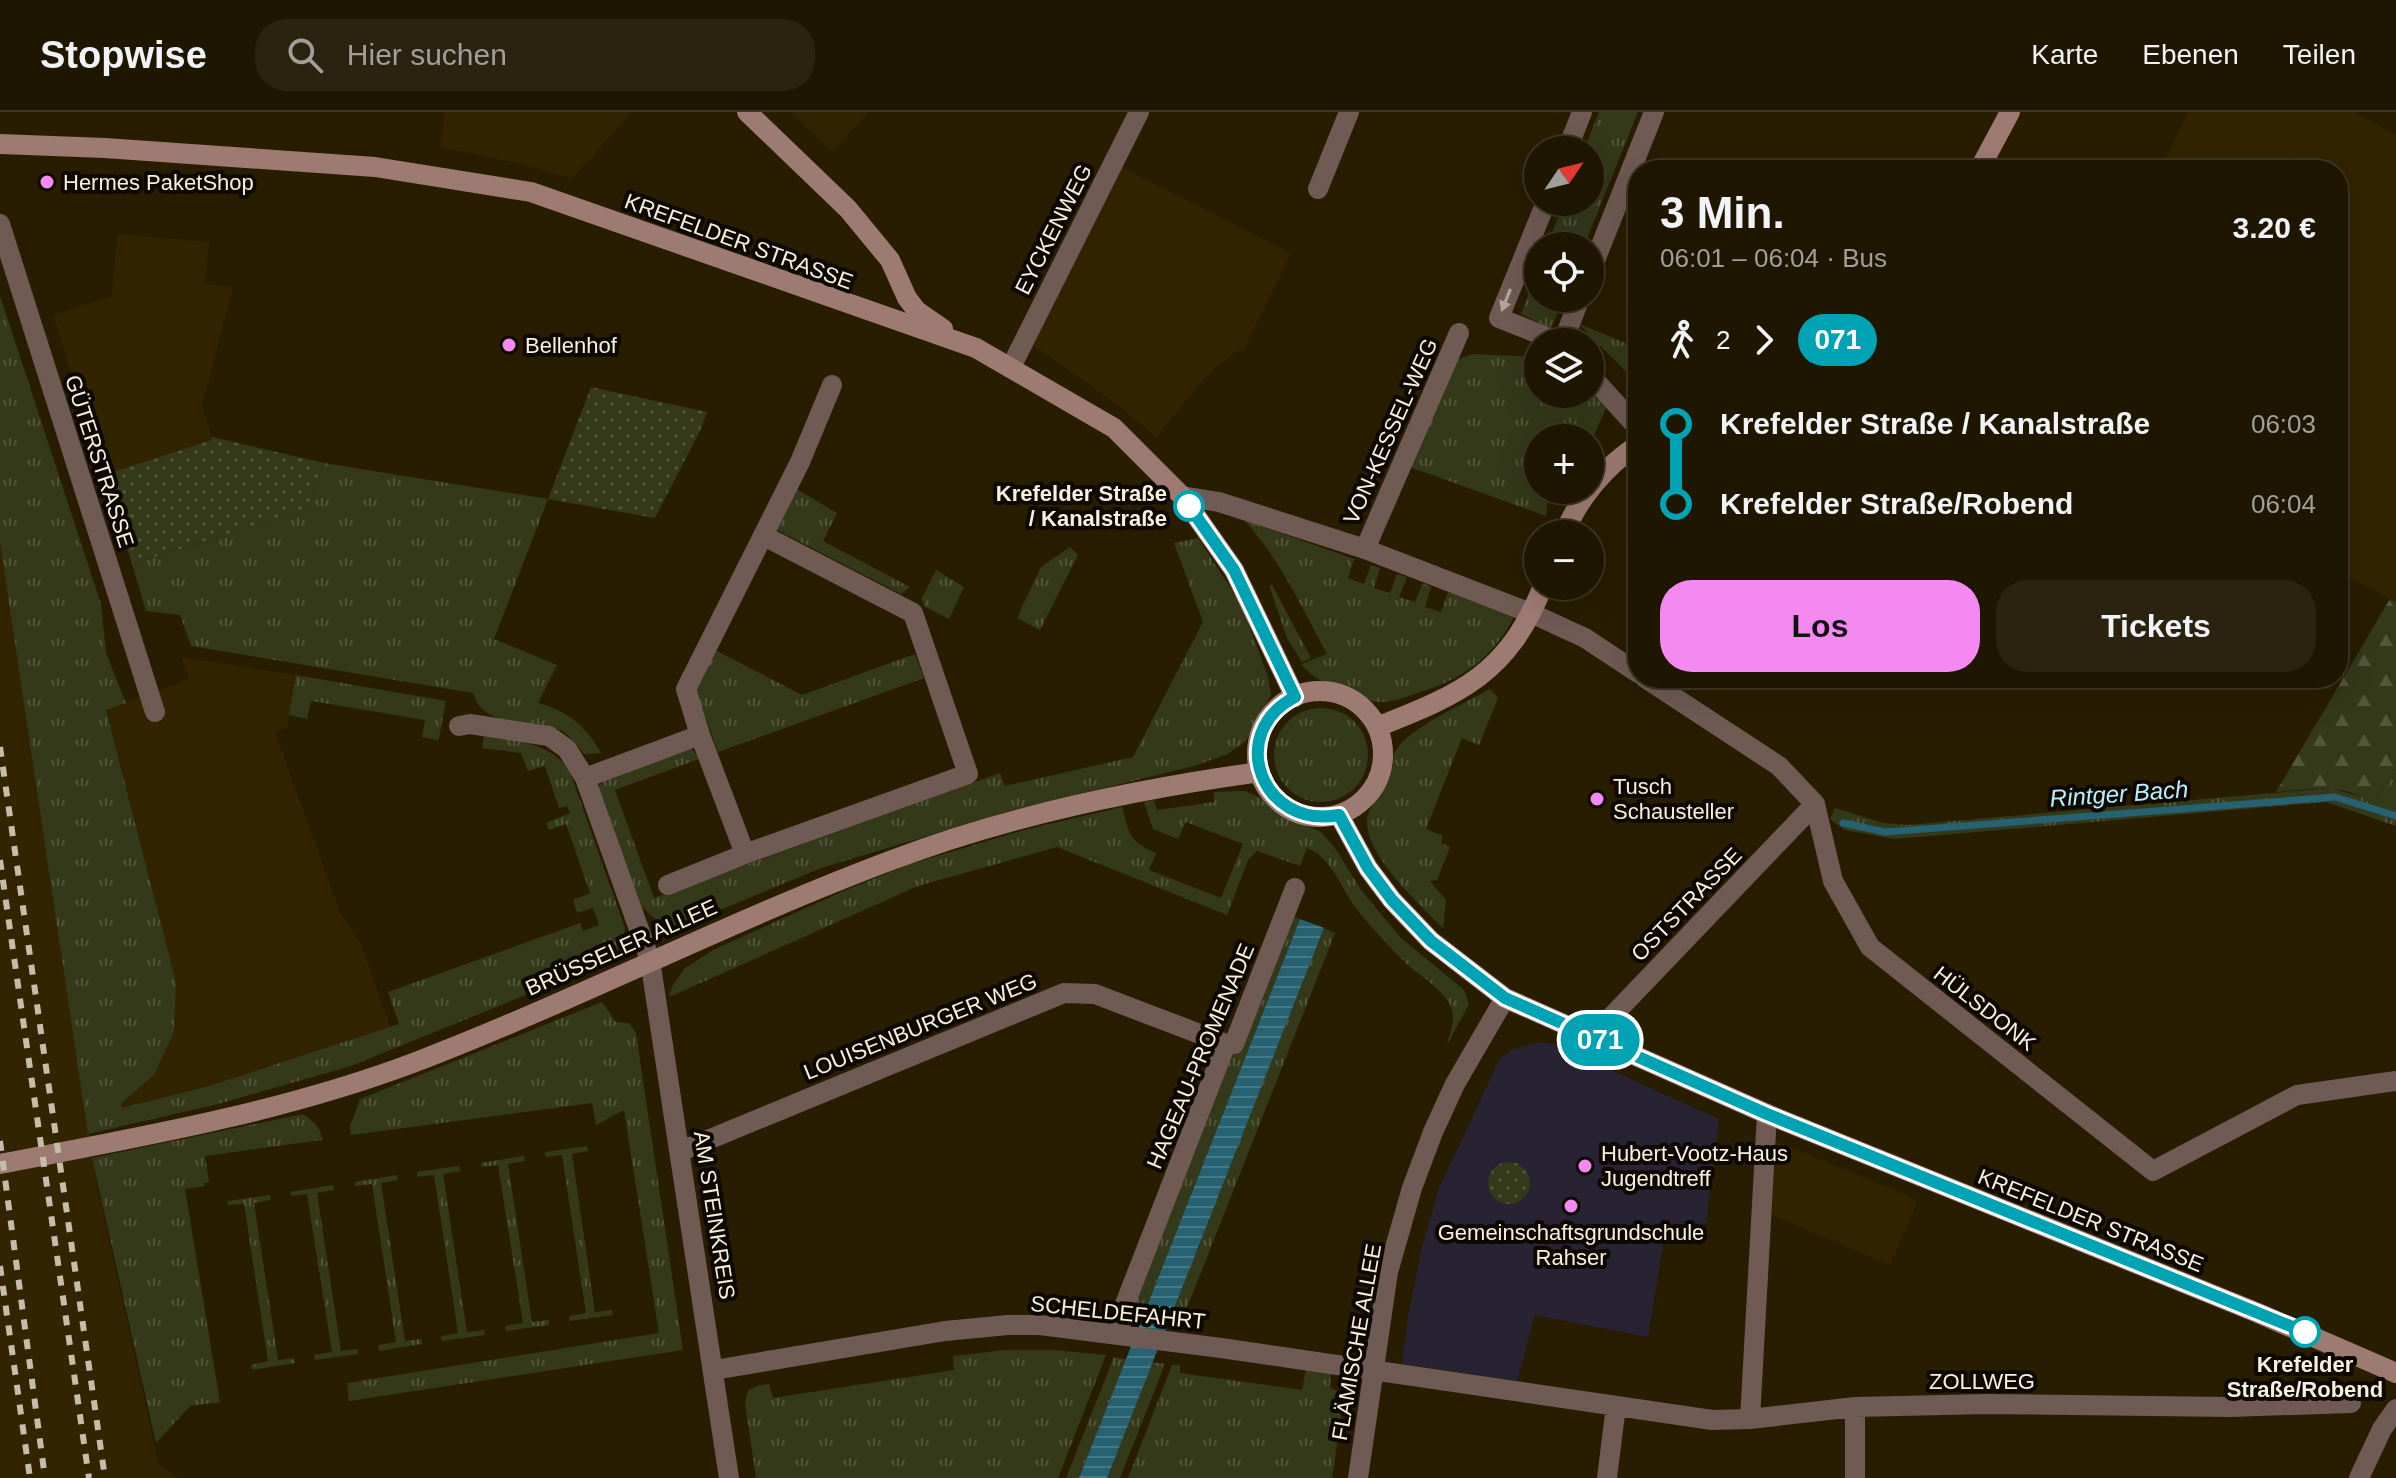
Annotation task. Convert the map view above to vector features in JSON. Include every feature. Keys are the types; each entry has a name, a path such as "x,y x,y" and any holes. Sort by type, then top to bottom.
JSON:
{"main road":[{"path":"747,112 848,209 890,260 907,298 917,311 976,348"},
{"path":"1984,160 2010,112"},
{"name":"KREFELDER STRASSE","path":"0,144 105,148 375,167 531,192 976,348 1114,428 1182,496 1234,570 1295,697"},
{"path":"1570,520 1612,463 1628,452"},
{"path":"1377,727 1470,685 1496,665 1514,644 1538,600"},
{"path":"1316,691 1347,697 1365,709 1377,727 1383,750 1380,774 1360,803 1339,815 1320,817 1294,811 1273,795 1260,772 1258,745 1263,728 1279,706 1295,697 1316,691"},
{"name":"BRÜSSELER ALLEE","path":"0,1164 153,1134 330,1091 424,1058 894,859 996,827 1128,794 1260,772"},
{"name":"KREFELDER STRASSE","path":"1339,815 1368,868 1392,900 1431,941 1505,998 1767,1114 2258,1313 2396,1373"}],"street":[{"name":"EYCKENWEG","path":"1011,367 1139,112"},
{"path":"1318,189 1349,112"},
{"path":"1573,136 1582,112"},
{"path":"1635,160 1654,112"},
{"path":"1604,238 1628,177"},
{"path":"1525,328 1499,318 1540,216"},
{"name":"GÜTERSTRASSE","path":"0,224 155,712"},
{"name":"VON-KESSEL-WEG","path":"1365,549 1459,333"},
{"path":"745,854 686,689 800,462 832,385"},
{"path":"1604,390 1628,417"},
{"name":"VON-KESSEL-WEG","path":"1182,496 1219,502 1365,549 1533,614"},
{"path":"668,885 968,774 913,613 764,536"},
{"path":"1533,614 1585,638 1628,666"},
{"path":"1660,688 1779,766 1815,804"},
{"name":"AM STEINKREIS","path":"459,726 470,724 549,736 567,749 585,778 650,960 729,1478"},
{"path":"585,778 700,735"},
{"name":"OSTSTRASSE","path":"1592,1037 1815,804"},
{"name":"HÜLSDONK","path":"1815,804 1833,881 1870,947 2153,1171 2297,1095 2396,1081"},
{"name":"HAGEAU-PROMENADE","path":"1126,1335 1125,1304 1226,1044 1234,1044 1295,888"},
{"name":"LOUISENBURGER WEG","path":"681,1151 1064,993 1095,994 1226,1044"},
{"name":"FLÄMISCHE ALLEE","path":"1358,1478 1388,1272 1412,1188 1455,1084 1505,998"},
{"path":"1750,1419 1767,1114"},
{"name":"SCHELDEFAHRT","path":"714,1370 945,1331 1040,1325 1165,1340 1373,1372"},
{"name":"ZOLLWEG","path":"1373,1372 1712,1420 1750,1419 1855,1407 1987,1404 2230,1407 2351,1403"},
{"path":"1607,1478 1616,1406"},
{"path":"1855,1407 1855,1478"},
{"path":"2359,1478 2382,1429 2396,1409"}],"shaded area":[{"path":"445,112 632,112 572,179 522,164 441,147"},
{"path":"791,112 869,112 832,152"},
{"path":"2189,112 2354,112 2396,135 2396,602 2348,577 2348,160 2164,160"},
{"path":"1117,165 1291,253 1243,352 1238,350 1208,374 1156,437 1110,399 1028,342"},
{"path":"117,234 209,242 205,284 233,287 202,406 213,440 104,475 53,315 112,296"},
{"path":"0,542 95,1177 159,1465 179,1478 0,1478"},
{"path":"181,657 296,675 287,727 275,732 340,912 362,946 390,1027 209,1086 122,1108 120,1103 154,1075 174,1032 176,982 106,710 189,679"},
{"name":"Gemeinschaftsgrundschule Rahser","path":"1540,1042 1553,1044 1719,1119 1706,1223 1666,1226 1648,1337 1535,1315 1517,1381 1402,1364 1422,1247 1439,1188 1499,1060 1511,1050"},
{"path":"1776,1141 1918,1200 1890,1265 1772,1215"}],"green space":[{"path":"1599,112 1638,112 1604,196 1604,136 1590,136"},
{"path":"1559,216 1596,216 1590,232 1552,232"},
{"path":"0,296 101,604 106,653 126,703 106,710 176,982 174,1032 154,1075 121,1103 122,1108 209,1086 399,1024 388,992 580,923 583,931 599,925 593,908 577,913 573,900 590,893 566,824 549,830 546,823 570,813 567,806 559,808 545,766 528,771 521,753 482,748 484,735 541,748 569,769 625,928 622,945 607,962 351,1066 218,1104 88,1134 0,542"},
{"path":"1524,306 1524,312 1558,312 1551,328 1521,314"},
{"path":"1604,334 1628,344 1628,374 1604,349"},
{"path":"1472,354 1524,356 1524,408 1606,408 1599,424 1524,424 1524,504 1548,504 1546,516 1410,467 1452,362"},
{"path":"591,387 707,412 655,518 548,499"},
{"path":"212,437 324,463 307,509 132,564 104,475 212,440"},
{"path":"324,463 548,499 494,639 557,665 538,703 558,710 575,721 601,753 584,754 565,733 550,726 498,718 479,705 473,693 191,646 180,615 146,611 132,564 307,509"},
{"path":"793,487 837,513 823,541 910,587 901,594 777,530 776,522"},
{"path":"1244,520 1354,559 1348,578 1364,584 1371,565 1380,568 1374,588 1390,593 1397,574 1407,577 1399,597 1415,602 1423,583 1431,587 1425,607 1441,612 1448,592 1514,617 1486,655 1463,673 1436,687 1398,699 1378,702 1368,699 1320,680 1301,664 1327,654 1279,567"},
{"path":"1198,538 1242,606 1268,677 1271,695 1246,741 1228,754 1194,766 1014,810 821,868 684,925 664,927 642,907 597,787 610,776 691,747 699,759 615,790 654,898 1000,773 1005,786 1133,757 1203,622 1174,543"},
{"path":"1070,547 1078,555 1040,630 1017,618 1041,567"},
{"path":"936,570 964,587 949,619 924,606 922,598"},
{"path":"1269,585 1272,585 1311,658 1302,662 1287,638"},
{"path":"2390,599 2396,603 2396,773 2371,804 2350,792 2338,790 2276,792 2337,688 2348,688 2348,670"},
{"path":"715,650 802,695 915,654 924,678 718,752 695,688"},
{"path":"296,675 446,701 439,738 422,737 425,720 311,701 307,719 289,715"},
{"path":"1490,689 1498,698 1479,745 1462,738 1426,829 1443,836 1441,843 1450,847 1437,880 1430,881 1446,900 1443,928 1384,863 1369,834 1367,820 1401,743 1452,709"},
{"path":"1321,708 1339,711 1354,722 1365,737 1368,755 1365,773 1354,788 1339,799 1321,802 1303,799 1288,788 1277,773 1274,755 1277,737 1288,722 1303,711"},
{"path":"2396,773 2396,826 2326,802 1894,839 1845,830 1830,819 1835,808 1883,823 1907,825 2330,788 2365,798 2371,804"},
{"path":"1245,791 1259,797 1279,814 1321,832 1335,848 1361,890 1400,937 1464,990 1469,1004 1447,1045 1453,1018 1445,997 1382,938 1357,910 1323,858 1307,848 1300,866 1257,851 1248,860 1227,915 1057,847 918,886 669,997 685,968 715,949 846,890 910,864 1024,830 1122,807 1132,836 1140,845 1156,853 1149,870 1221,898 1243,844 1186,822 1178,839 1153,829 1144,802 1154,800 1157,810 1214,802 1214,792"},
{"path":"1288,914 1300,919 1144,1313 1131,1311"},
{"path":"1324,928 1335,933 1183,1318 1170,1317"},
{"path":"602,1002 616,1022 629,1023 636,1033 683,1350 349,1401 347,1383 659,1333 624,1110 596,1125 592,1103 351,1135 350,1127 360,1099"},
{"path":"303,1114 318,1128 322,1140 205,1156 209,1182 204,1183 205,1186 185,1189 220,1402 190,1406 156,1443 92,1158"},
{"path":"587,1146 588,1151 572,1154 595,1312 612,1310 613,1315 569,1321 569,1316 586,1313 562,1155 545,1157 545,1152"},
{"path":"524,1156 525,1161 508,1164 532,1322 549,1320 549,1325 506,1331 505,1326 523,1323 498,1165 482,1167 481,1163"},
{"path":"1509,1162 1524,1168 1530,1183 1524,1198 1509,1204 1494,1198 1488,1183 1494,1168"},
{"path":"459,1166 460,1171 443,1174 467,1332 484,1330 485,1335 441,1341 441,1336 458,1333 434,1175 417,1177 417,1172"},
{"path":"397,1175 398,1180 381,1183 405,1341 422,1339 422,1344 379,1351 378,1345 396,1342 372,1184 355,1186 355,1182"},
{"path":"333,1185 334,1190 317,1193 341,1351 357,1349 358,1354 315,1360 314,1355 332,1352 307,1194 291,1196 290,1192"},
{"path":"270,1195 271,1200 254,1203 278,1360 294,1358 295,1363 252,1370 251,1365 268,1361 244,1204 228,1205 227,1201"},
{"path":"1005,1350 1054,1350 1106,1355 1058,1478 756,1478 745,1403 748,1391 757,1386 769,1384 773,1398 954,1370 953,1356"},
{"path":"1114,1357 1126,1359 1079,1478 1066,1478"},
{"path":"1152,1362 1165,1364 1120,1478 1107,1478"},
{"path":"1172,1365 1180,1365 1180,1373 1302,1390 1306,1369 1331,1372 1330,1387 1340,1393 1343,1404 1332,1478 1128,1478"}],"water":[{"path":"1300,919 1324,928 1107,1478 1079,1478"}],"waterway":[{"name":"Rintger Bach","path":"1843,823 1885,832 2335,797 2396,816"}],"railway":[{"path":"0,747 105,1478"},
{"path":"0,860 89,1478"},
{"path":"0,1141 45,1478"},
{"path":"0,1266 30,1478"}],"bus line":[{"name":"071","path":"1189,506 1234,570 1295,697 1279,706 1267,720 1260,736 1258,763 1265,785 1283,804 1306,816 1339,815 1368,868 1392,900 1431,941 1505,998 1767,1114 2305,1332"}],"place":[{"name":"Hermes PaketShop","path":"47,182"},
{"name":"Bellenhof","path":"509,345"},
{"name":"Krefelder Straße / Kanalstraße","path":"1189,506"},
{"name":"Tusch Schausteller","path":"1597,799"},
{"name":"Hubert-Vootz-Haus Jugendtreff","path":"1585,1166"},
{"name":"Gemeinschaftsgrundschule Rahser","path":"1571,1206"},
{"name":"Krefelder Straße/Robend","path":"2305,1332"}]}
